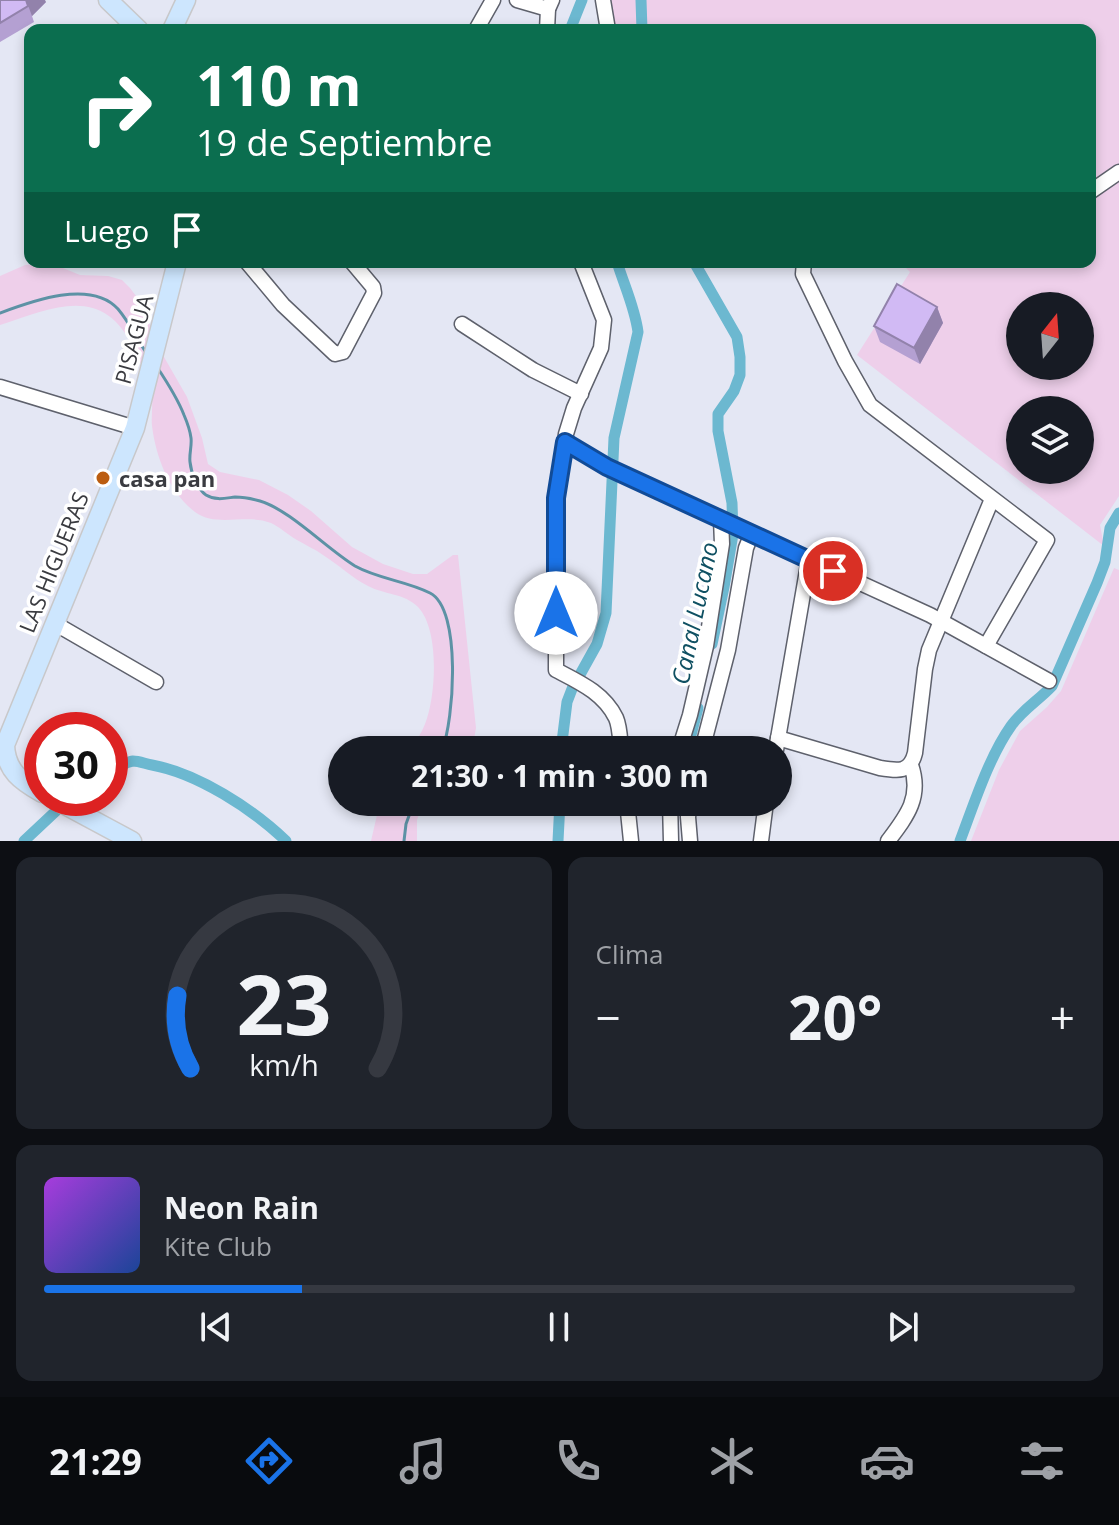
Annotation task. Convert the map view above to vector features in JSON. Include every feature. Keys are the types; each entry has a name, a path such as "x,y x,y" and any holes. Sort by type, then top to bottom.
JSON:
{"main road":[{"path":"108,0 133,24"},
{"path":"175,24 186,0"},
{"name":"PISAGUA","path":"135,428 175,268"},
{"name":"LAS HIGUERAS","path":"24,781 14,773 7,760 5,745 135,428"},
{"path":"83,816 120,838"}],"street":[{"path":"479,24 493,0"},
{"path":"517,0 550,5"},
{"path":"603,0 607,24"},
{"path":"1096,188 1119,172"},
{"path":"252,268 283,305 335,354 343,352 374,293 373,287 357,268"},
{"path":"583,268 604,320 601,348 574,408 556,498 556,670 604,699 617,720 619,736"},
{"path":"804,268 803,274 845,361 870,405 1047,540 986,646"},
{"path":"462,324 533,370 581,394"},
{"path":"0,387 135,428"},
{"path":"565,442 614,470 941,621 1049,681"},
{"path":"792,747 880,768 895,770 911,765 929,650 992,499"},
{"path":"683,736 706,646 722,544 734,525"},
{"path":"706,736 728,650 746,548 734,525"},
{"path":"778,736 809,559"},
{"path":"54,623 156,682"},
{"path":"888,841 913,801 916,778 911,765"},
{"path":"628,816 631,841"},
{"path":"670,816 671,841"},
{"path":"688,816 690,841"},
{"path":"761,841 764,816"}],"shaded area":[{"path":"608,0 1119,0 1119,496 1100,525 1104,546 1024,484 1094,484 1094,396 1006,396 1006,470 857,355 910,272 906,268 1096,268 1096,24 614,24"},
{"path":"24,265 24,268 63,268 80,275 122,280 139,300 164,357 187,397 208,464 220,472 259,480 288,495 352,547 383,564 413,574 427,574 453,555 458,555 475,736 419,736 432,698 434,664 430,631 418,607 407,599 362,583 271,523 204,517 186,504 165,473 157,450 148,378 123,330 109,316 93,308 59,307 0,325 0,276"},
{"path":"1114,568 1119,570 1119,841 971,841 999,770 1020,731 1061,691"},
{"path":"377,816 418,816 417,841 371,841"}],"building":[{"path":"0,0 26,0 28,6 0,23"},
{"path":"897,284 937,307 914,348 874,326"}],"waterway":[{"path":"572,24 582,0"},
{"name":"Canal Lucano","path":"641,0 642,24"},
{"path":"563,736 567,702 597,644 606,613 614,438 638,332 619,268"},
{"name":"Canal Lucano","path":"697,268 737,337 740,357 740,375 734,391 718,414 718,431 732,503 733,534 712,644"},
{"path":"0,313 61,295 93,295 118,309 145,351"},
{"path":"157,367 186,420 191,438 192,471 197,485 206,495 217,499 248,498 272,506 355,566 421,589 440,603 451,642 452,692 446,736"},
{"path":"960,841 982,781 1003,738 1020,715 1052,686 1097,583 1105,562 1110,528 1119,513"},
{"name":"Canal Lucano","path":"691,736 698,708"},
{"path":"128,763 135,761 169,769 205,784 241,805 286,841"},
{"path":"24,841 51,816"},
{"path":"404,841 409,816"},
{"path":"558,841 559,816"}],"place":[{"name":"casa pan","path":"103,478"}],"route":[{"path":"556,613 556,498 565,442 607,467 833,571"}]}
